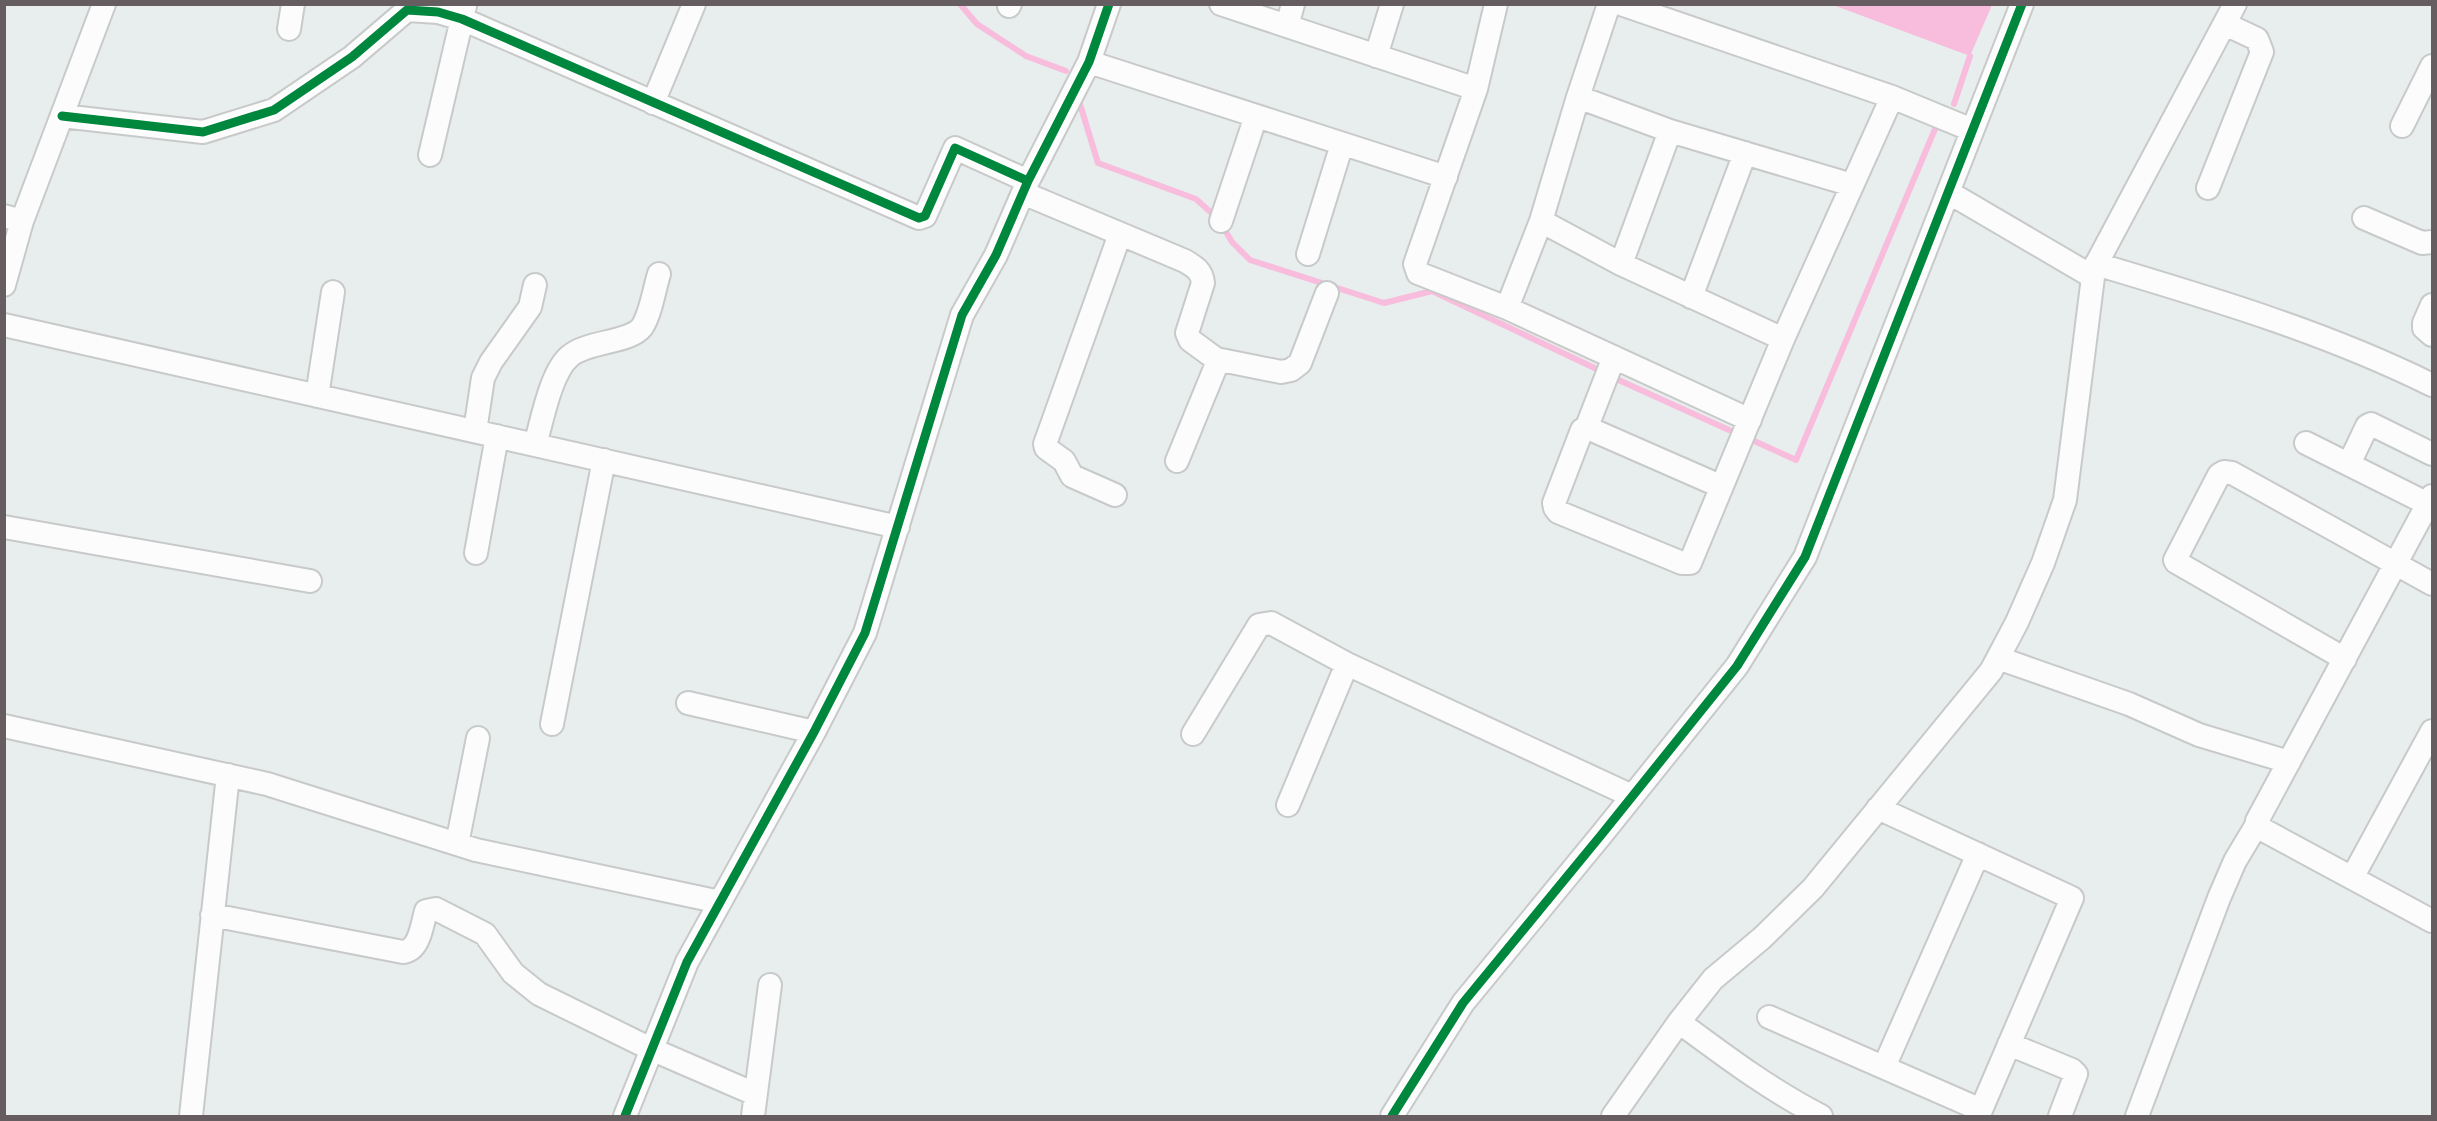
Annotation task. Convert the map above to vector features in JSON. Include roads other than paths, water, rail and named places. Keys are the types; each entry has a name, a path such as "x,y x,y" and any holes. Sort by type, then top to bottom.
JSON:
{"street":[{"path":"4,285 13,218 62,116 104,4"},
{"path":"289,29 293,4"},
{"path":"653,103 694,4"},
{"path":"625,1116 687,962 866,633 962,315 996,255 1026,187 1089,62 1109,4"},
{"path":"1221,4 1476,89"},
{"path":"1287,26 1293,4"},
{"path":"1376,56 1392,4"},
{"path":"1496,4 1476,89 1415,264 1418,273 1507,308 1610,369 1750,420"},
{"path":"1507,308 1541,221 1609,4"},
{"path":"1621,4 1892,97 1972,130"},
{"path":"1392,1116 1463,1003 1737,666 1805,557 2022,4"},
{"path":"62,116 203,132 274,110 352,57 407,10 463,12 653,103 919,218 925,216 955,148 1119,234 1197,268 1203,275 1203,283 1186,333 1190,340 1216,359 1281,372 1291,370 1300,363 1327,293"},
{"path":"430,155 463,12"},
{"path":"1613,1116 1679,1022 1713,979 1762,938 1813,888 1990,671 1998,658 2043,563 2065,500 2093,289 2093,269 2230,14 2257,39 2262,52 2208,188"},
{"path":"1089,62 1446,177"},
{"path":"2402,126 2433,66"},
{"path":"1578,97 1670,131 1852,185"},
{"path":"1610,369 1586,429 1582,430 1554,503 1555,508 1558,512 1690,563 1720,486 1783,339 1892,97"},
{"path":"1221,221 1256,116"},
{"path":"1621,264 1670,131"},
{"path":"1308,254 1342,144"},
{"path":"1691,297 1745,153"},
{"path":"1948,192 2093,269 2212,298 2378,358 2433,385"},
{"path":"2364,218 2422,243 2433,242"},
{"path":"1541,221 1621,264 1783,339"},
{"path":"1115,495 1072,476 1064,461 1046,448 1045,444 1119,234"},
{"path":"535,445 560,367 570,355 599,343 634,333 642,327 659,274"},
{"path":"476,553 486,434 483,378 491,362 530,307 535,285"},
{"path":"317,396 333,292"},
{"path":"2433,305 2424,323 2424,328 2433,335"},
{"path":"4,325 898,527"},
{"path":"1177,461 1216,366 1216,359"},
{"path":"2349,464 2367,426 2371,424 2433,454"},
{"path":"1586,429 1720,486"},
{"path":"2137,1116 2235,861 2256,826 2430,500 2306,442"},
{"path":"552,724 604,460"},
{"path":"2345,659 2176,562 2219,475 2224,472 2232,473 2433,584"},
{"path":"4,527 310,581"},
{"path":"1193,734 1259,625 1270,624 1347,664 1632,796"},
{"path":"1998,658 2129,704 2199,735 2289,762"},
{"path":"1288,806 1347,664"},
{"path":"688,704 814,732"},
{"path":"4,726 267,784 476,850 720,902"},
{"path":"2352,878 2433,731"},
{"path":"457,844 478,738"},
{"path":"192,1116 228,775"},
{"path":"1769,1017 1989,1113 2009,1044 2072,898 1878,808"},
{"path":"2256,826 2433,921"},
{"path":"1884,1067 1978,854"},
{"path":"212,915 404,952 416,944 426,911 436,909 485,934 513,973 539,994 651,1049 755,1094"},
{"path":"753,1116 770,985"},
{"path":"1679,1022 1753,1077 1789,1100 1821,1116"},
{"path":"2009,1044 2072,1070 2076,1074 2060,1116"}],"waterway":[{"path":"960,4 977,24 1026,56 1066,71"},
{"path":"1954,104 1970,56"},
{"path":"1079,101 1098,163 1196,199 1216,217"},
{"path":"1750,439 1796,460 1935,129"},
{"path":"1222,225 1232,242 1250,260 1384,303 1432,291 1603,372"},
{"path":"1612,377 1729,430"}]}
